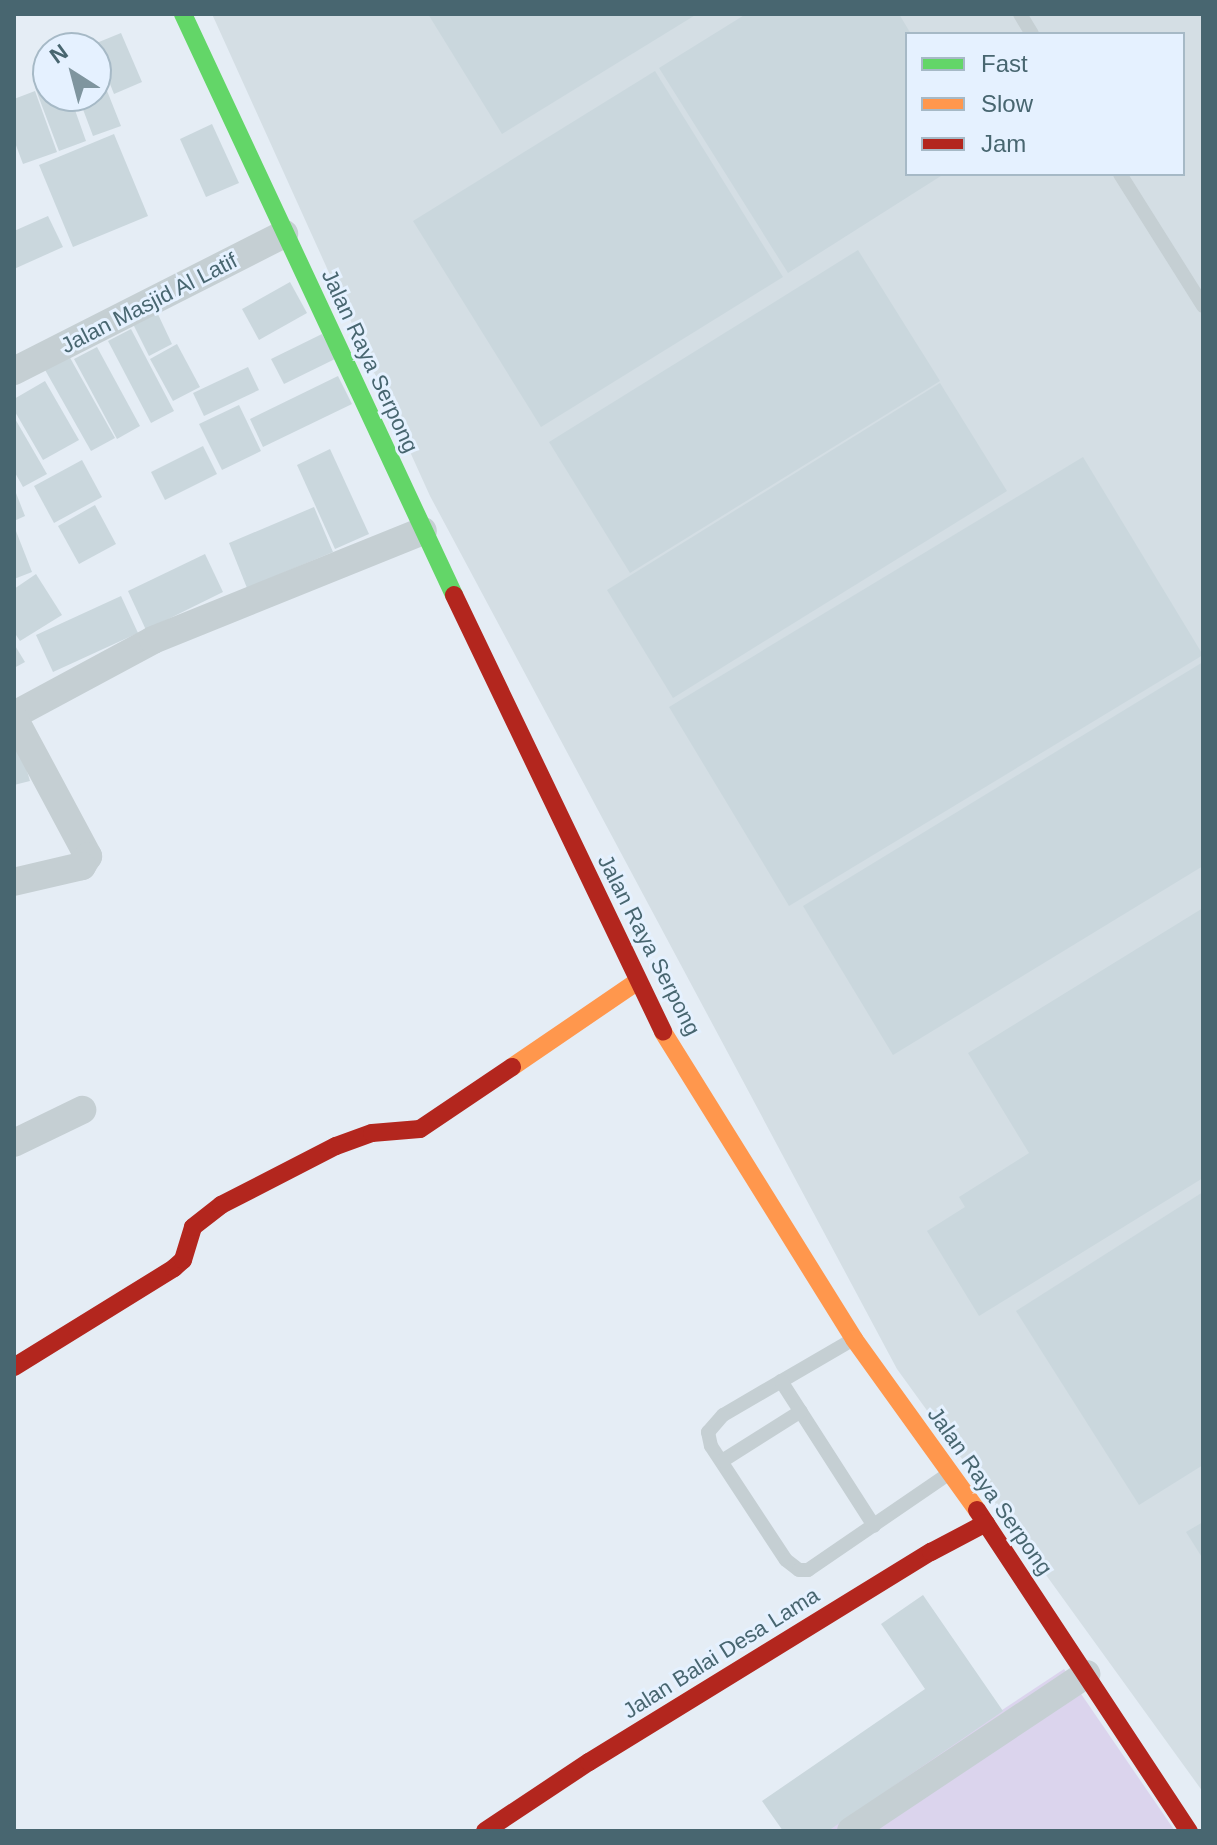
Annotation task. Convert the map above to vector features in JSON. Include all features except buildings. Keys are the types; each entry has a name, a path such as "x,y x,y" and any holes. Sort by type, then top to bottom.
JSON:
{"main road":[{"name":"Jalan Raya Serpong","path":"183,14 423,531 666,1037 854,1339 986,1523 1189,1831"},
{"path":"14,1367 174,1268 183,1260 193,1227 221,1205 360,1137 390,1130 420,1129 638,981"},
{"name":"Jalan Balai Desa Lama","path":"485,1831 589,1762 905,1568 986,1523"}],"street":[{"name":"Jalan Masjid Al Latif","path":"14,371 284,234"},
{"path":"14,882 82,866 88,856 14,717 153,640 423,531"},
{"path":"14,1143 82,1110"},
{"path":"851,1831 1086,1674"}],"lane":[{"path":"1020,14 1031,32"},
{"path":"1121,176 1203,306"},
{"path":"854,1339 711,1426 708,1437 786,1560 799,1570 808,1570 948,1474"},
{"path":"781,1381 874,1526"},
{"path":"722,1461 801,1411"}],"shaded area":[{"path":"212,14 1203,14 1203,1792 897,1369 430,496"},
{"path":"1064,1669 1175,1831 819,1831"}],"traffic: fast":[{"path":"183,14 454,595"}],"traffic: slow":[{"path":"512,1067 638,981"},
{"path":"663,1032 854,1339 977,1510"}],"traffic: jam":[{"path":"454,595 663,1032"},
{"path":"14,1367 174,1268 183,1260 193,1227 221,1205 336,1146 372,1133 420,1129 512,1067"},
{"path":"977,1510 1189,1831"},
{"path":"485,1831 589,1762 931,1552 986,1523"}]}
